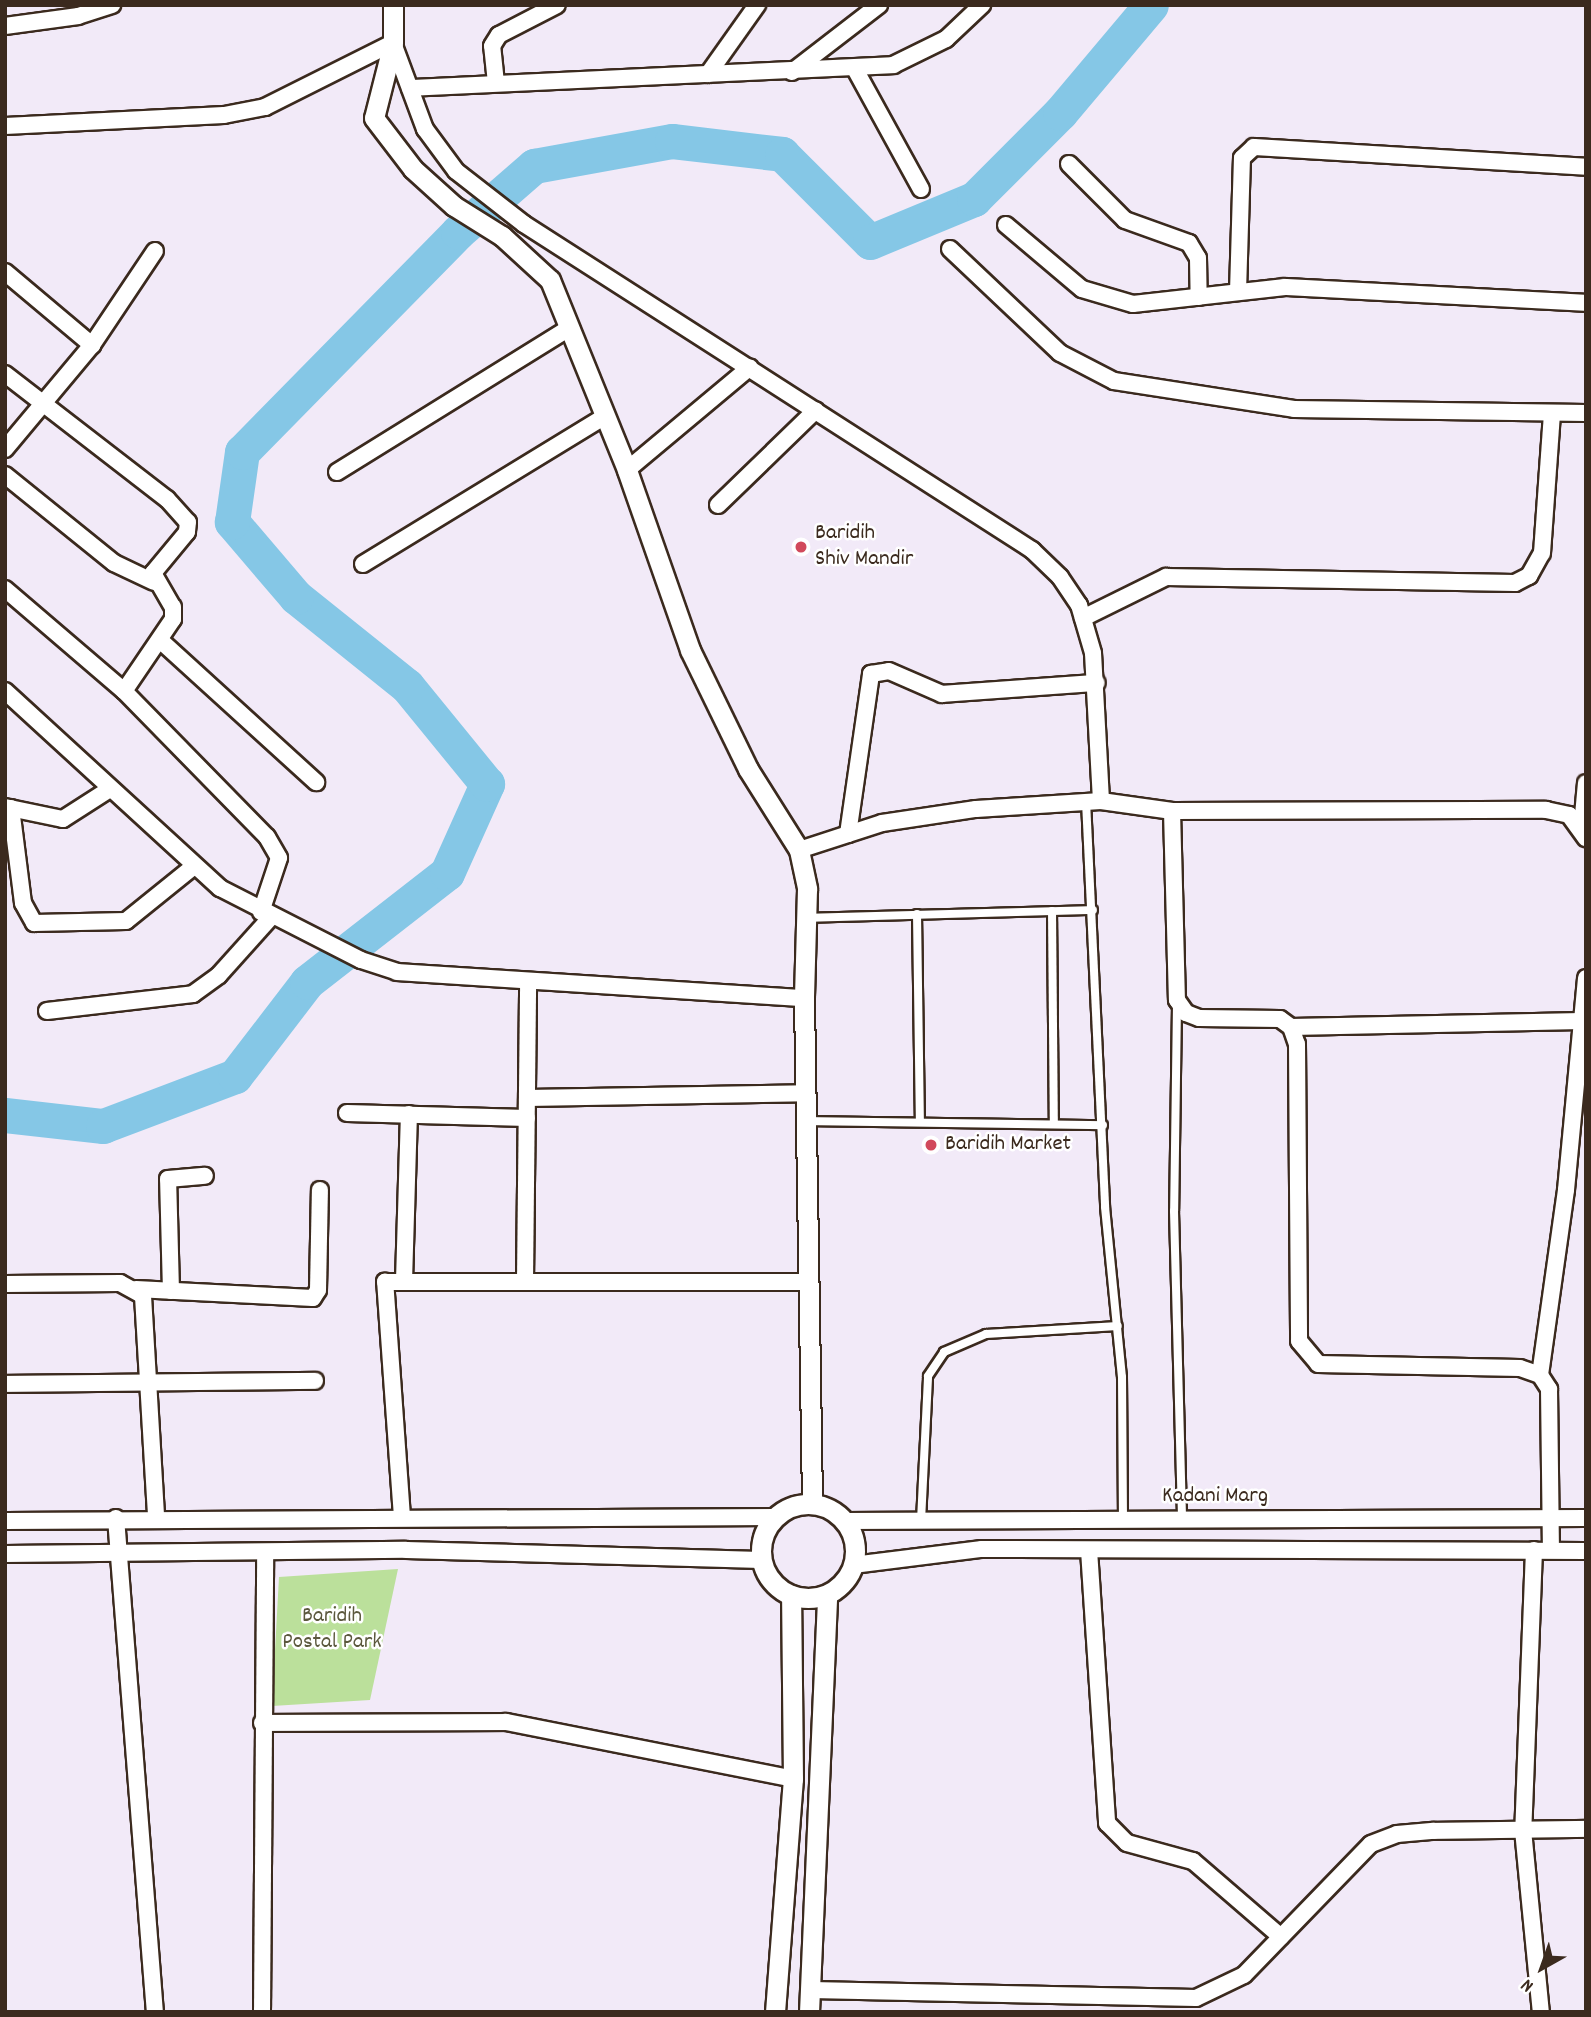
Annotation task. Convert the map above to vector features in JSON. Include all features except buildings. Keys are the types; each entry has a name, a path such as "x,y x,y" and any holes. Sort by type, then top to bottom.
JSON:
{"street":[{"path":"5,26 78,16 112,5"},
{"path":"393,5 393,43 374,118 413,169 454,206 502,236 550,280 627,470 690,650 748,769 799,850 806,918 804,998 812,1504"},
{"path":"496,83 492,46 499,35 558,5"},
{"path":"708,75 757,5"},
{"path":"792,72 878,5"},
{"path":"410,88 855,69 919,56 982,5"},
{"path":"393,43 425,130 456,171 524,224 1032,550 1060,578 1083,618 1097,683 1094,801"},
{"path":"5,126 224,115 265,107 393,43"},
{"path":"855,69 921,189"},
{"path":"1238,292 1242,158 1254,147 1586,167"},
{"path":"1069,164 1125,220 1189,243 1198,258 1199,297"},
{"path":"1006,225 1082,289 1106,299 1133,304 1238,292 1338,288 1586,303"},
{"path":"950,249 1060,353 1114,381 1166,394 1294,409 1586,414"},
{"path":"5,449 46,405 92,345 155,251"},
{"path":"5,272 92,345"},
{"path":"337,472 569,328"},
{"path":"627,470 750,368"},
{"path":"5,374 188,522 187,532 153,573 154,582"},
{"path":"718,505 816,410"},
{"path":"1083,618 1166,577 1515,583 1529,576 1542,553 1552,413"},
{"path":"363,564 605,416"},
{"path":"5,475 114,563 154,582 173,607 173,619 161,640 124,691"},
{"path":"5,589 124,691 276,849 279,867 266,914 219,975 193,994 47,1011"},
{"path":"161,640 316,782"},
{"path":"848,834 866,683 872,674 889,671 942,694 1097,683"},
{"path":"5,691 193,867 266,914 361,960 397,972 528,983 804,998"},
{"path":"1584,832 1586,783"},
{"path":"110,789 63,819 8,808 23,903 34,923 126,921 193,867"},
{"path":"799,850 882,823 976,809 1094,801 1172,811 1546,810 1570,815 1584,832"},
{"path":"1172,811 1177,1000 1186,1013 1199,1018 1280,1019 1291,1027 1297,1044 1296,1323 1307,1356 1318,1364 1520,1368 1540,1375 1549,1389 1551,1550"},
{"path":"1540,1375 1578,1151 1586,978"},
{"path":"525,1281 528,983"},
{"path":"1291,1027 1582,1021"},
{"path":"527,1098 806,1093"},
{"path":"347,1114 527,1118"},
{"path":"404,1281 409,1114"},
{"path":"171,1291 168,1179 205,1176"},
{"path":"5,1284 120,1283 136,1289 313,1298 318,1290 320,1190"},
{"path":"402,1517 385,1282 808,1282"},
{"path":"136,1289 147,1311 156,1518"},
{"path":"5,1384 314,1381"},
{"path":"812,1504 845,1521 855,1549 853,1565 847,1579 828,1594 791,1595 777,1587 761,1560 763,1537 775,1517 788,1508 812,1504"},
{"path":"5,1521 116,1518 775,1517"},
{"path":"116,1518 155,2012"},
{"name":"Kadani Marg","path":"845,1521 1586,1518"},
{"path":"853,1565 982,1549 1586,1550"},
{"path":"1089,1549 1107,1823 1127,1843 1193,1861 1281,1937"},
{"path":"5,1554 265,1554 406,1550 761,1560"},
{"path":"1534,1550 1523,1830 1541,2012"},
{"path":"262,2012 265,1554"},
{"path":"809,2012 828,1594"},
{"path":"775,2012 793,1779 791,1595"},
{"path":"262,1723 519,1724 793,1779"},
{"path":"811,1990 1108,2004 1196,1998 1223,1989 1244,1975 1371,1844 1397,1834 1586,1829"}],"lane":[{"path":"1094,801 1093,910 1105,1208 1118,1326 1123,1520"},
{"path":"806,918 1093,910"},
{"path":"1052,911 1054,1124"},
{"path":"918,914 920,1122"},
{"path":"1177,1000 1174,1211 1182,1520"},
{"path":"806,1121 1103,1125"},
{"path":"921,1521 928,1376 944,1352 986,1334 1118,1326"}],"green space":[{"name":"Baridih Postal Park","path":"398,1569 370,1700 272,1706 279,1577"}],"waterway":[{"path":"5,1115 103,1126 235,1076 307,982 447,873 487,784 407,686 296,597 232,522 242,452 458,232 534,166 672,141 782,154 870,242 974,199 1060,113 1151,5"}],"place":[{"name":"Baridih Shiv Mandir","path":"801,547"},
{"name":"Baridih Market","path":"931,1145"}]}
